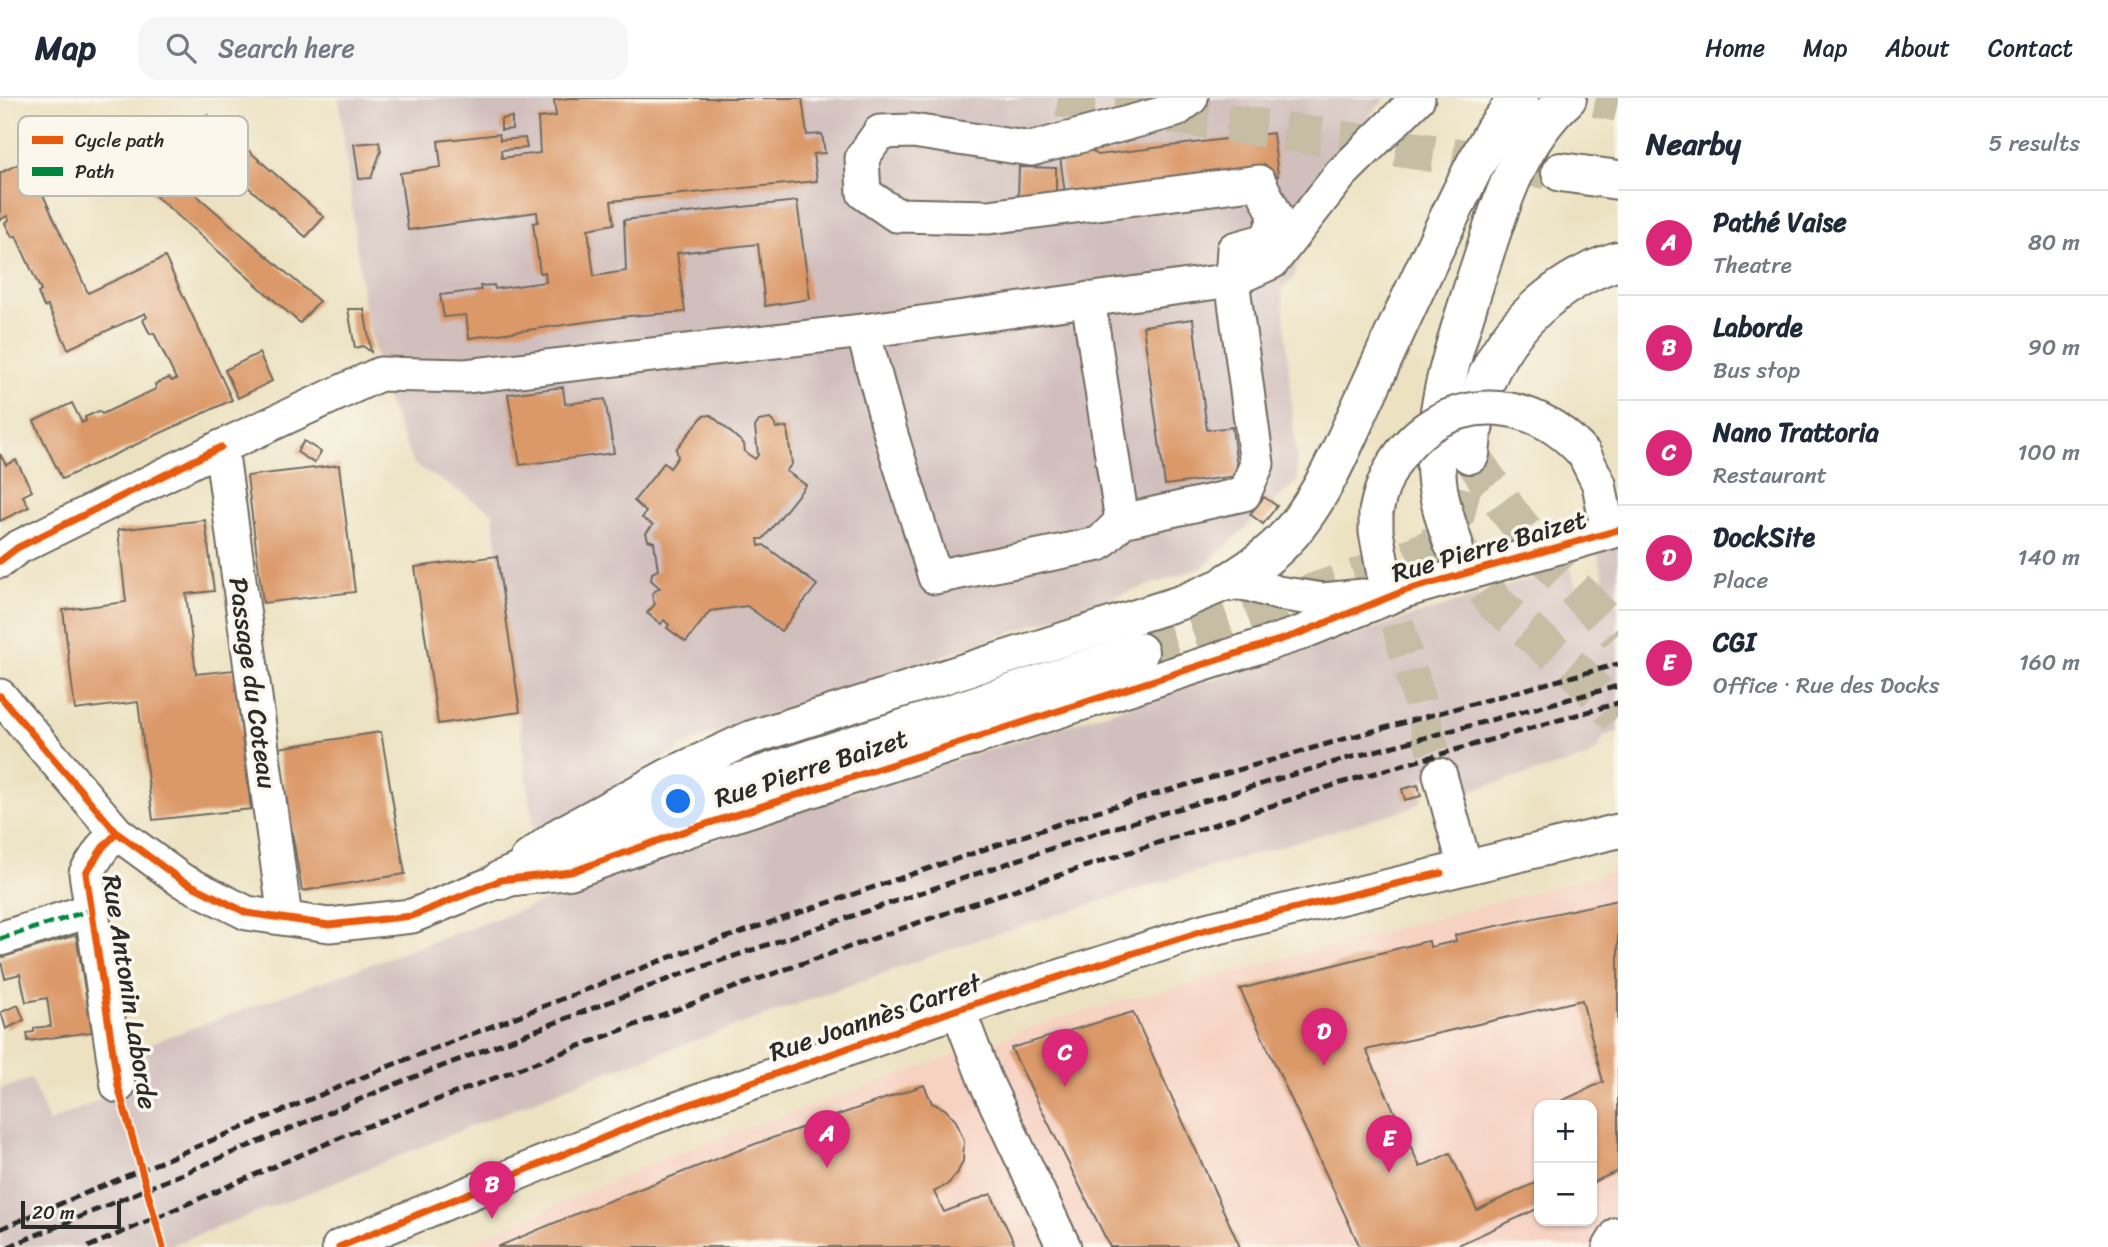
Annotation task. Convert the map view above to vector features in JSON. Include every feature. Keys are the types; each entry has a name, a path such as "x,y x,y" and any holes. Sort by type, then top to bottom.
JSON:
{"highway":[{"path":"1229,582 1273,552 1299,523 1319,491 1475,165 1494,131 1519,98"},
{"path":"1453,543 1439,492 1436,457 1438,430 1452,355 1508,185 1536,134 1567,98"},
{"path":"1562,172 1618,180"},
{"path":"1470,454 1472,430 1483,386 1511,337 1542,302 1566,284 1598,267 1618,261"},
{"path":"500,880 683,801 1139,652"}],"street":[{"path":"863,331 891,435 935,577 1099,544 1122,521 1244,494 1257,464 1233,280 1234,249 1267,240 1276,216 1259,182 989,217 897,215 864,193 862,158 880,132 913,131 1031,149 1176,110 1191,98"},
{"path":"0,561 17,548 221,447 380,374 466,376 863,331 1233,280 1272,262 1340,174 1418,98"},
{"path":"1088,299 1122,521"},
{"path":"1394,583 1376,532 1376,512 1384,481 1410,443 1434,423 1458,413 1488,408 1519,411 1559,430 1584,454 1599,484 1613,531"},
{"name":"Passage du Coteau","path":"221,447 285,918"},
{"name":"Rue Pierre Baizet","path":"0,696 117,833 181,880 247,912 329,925 412,916 500,880 560,834 669,775 750,738 1182,602 1229,582 1323,600 1613,531"},
{"name":"Rue Pierre Baizet","path":"500,880 570,872 691,829 1298,634 1394,583"},
{"path":"1440,775 1465,867"},
{"name":"Rue Joannès Carret","path":"339,1247 654,1117 958,1009 1206,930 1618,831"},
{"name":"Rue Antonin Laborde","path":"117,833 103,847 86,873 118,1086"},
{"path":"0,939 90,910"},
{"path":"958,1009 985,1080 1064,1247"},
{"path":"1610,1247 1618,1234"}],"shaded area":[{"path":"339,98 1386,98 1332,156 1293,280 1282,287 1298,480 1203,567 693,741 534,834 493,512 414,464 387,400 364,308"},
{"path":"1618,547 1618,732 1604,736 1597,750 1586,758 1465,792 1458,771 1423,779 1422,801 1411,808 1200,870 965,944 585,1080 308,1193 166,1247 0,1247 0,1089 31,1079 49,1122 143,1081 148,1059 143,1046 801,809 1570,567 1576,587 1604,579 1597,551"},
{"path":"1618,870 1618,1247 460,1247 672,1155 1060,1018"}],"building":[{"path":"802,98 807,135 822,134 825,153 813,154 817,181 611,201 614,224 588,229 594,276 626,271 624,220 797,201 810,299 765,306 758,244 677,253 685,312 629,316 469,338 466,315 444,317 440,295 481,290 480,286 494,285 495,289 546,282 545,272 540,273 533,223 538,222 537,212 408,230 400,173 441,167 438,141 499,134 500,140 525,138 527,148 501,150 502,158 540,153 538,118 556,116 554,100"},
{"path":"512,117 512,129 501,130 501,119"},
{"path":"1273,133 1278,176 1066,202 1060,156 1089,148 1098,155"},
{"path":"379,142 381,151 371,178 359,179 354,144"},
{"path":"248,150 324,217 306,237 248,187"},
{"path":"18,164 18,196 44,196 88,293 165,257 232,400 62,479 34,421 72,403 82,423 86,421 85,417 99,411 102,414 156,389 155,384 169,378 172,381 176,379 154,333 150,334 143,320 147,317 145,313 68,349 48,306 44,307 38,293 41,291 16,236 12,237 5,223 9,220 7,216 0,220 0,173"},
{"path":"1019,167 1056,168 1056,199 1018,198"},
{"path":"155,196 197,196 319,301 300,323"},
{"path":"348,309 364,309 371,352 363,346 355,348"},
{"path":"1193,319 1207,430 1232,427 1238,476 1165,485 1143,326"},
{"path":"259,353 272,381 238,398 225,370"},
{"path":"563,387 565,404 605,399 614,453 520,465 508,394"},
{"path":"711,415 744,444 745,452 755,459 758,455 755,427 759,421 770,419 776,428 787,427 792,464 786,471 806,485 763,539 758,539 759,546 764,545 817,585 781,631 747,606 710,611 686,642 667,628 669,625 664,620 661,624 647,613 655,604 652,593 660,588 651,580 652,573 658,570 654,542 648,540 646,533 653,525 642,518 646,512 634,501 664,463 670,468 678,457 676,449 703,416"},
{"path":"304,441 321,452 314,463 297,452"},
{"path":"0,454 6,465 16,460 32,491 23,496 29,507 0,521"},
{"path":"339,465 355,592 263,603 247,476"},
{"path":"1264,497 1277,506 1263,524 1250,514"},
{"path":"205,520 214,591 186,594 196,674 234,670 251,809 153,820 138,702 75,710 63,610 126,602 118,530"},
{"path":"497,556 520,712 438,724 415,567"},
{"path":"381,732 405,874 302,891 278,748"},
{"path":"1418,785 1421,796 1405,800 1402,789"},
{"path":"1618,900 1618,1171 1597,1181 1597,1100 1563,1100 1603,1082 1582,1000 1366,1050 1420,1167 1450,1153 1477,1210 1534,1183 1534,1210 1454,1247 1360,1247 1240,989 1423,942 1429,941 1430,947 1456,941 1455,935"},
{"path":"76,935 92,1032 28,1041 27,1033 34,1032 34,1028 51,1026 47,998 26,1002 20,974 5,978 0,958"},
{"path":"18,1005 24,1020 6,1029 1,1012"},
{"path":"1133,1012 1240,1247 1110,1247 1011,1048"},
{"path":"924,1085 932,1103 945,1109 956,1121 964,1141 963,1161 957,1174 948,1184 934,1192 944,1212 991,1194 1016,1247 497,1247 755,1144"}],"tunnel":[{"path":"1058,98 1561,172"},
{"path":"1596,98 1618,103"},
{"path":"1470,454 1509,512 1553,566 1618,634"},
{"path":"1139,652 1393,565 1433,547 1456,514 1470,454"},
{"path":"1453,543 1495,603 1578,673 1618,716"},
{"path":"1384,575 1440,775"}],"railway":[{"path":"0,1229 392,1065 678,954 1091,813 1337,741 1618,664"},
{"path":"8,1247 401,1082 687,972 1100,832 1345,759 1618,686"},
{"path":"88,1247 365,1127 741,985 986,899 1344,782 1618,703"}],"marked path":[{"path":"0,939 91,910"}],"cycle path":[{"path":"0,561 17,548 221,447"},
{"path":"0,696 117,833 181,880 247,913 329,925 412,916 501,880 571,872 691,829 1298,634 1404,591 1618,530"},
{"path":"117,833 103,847 86,873 118,1086 163,1247"},
{"path":"339,1247 654,1117 958,1009 1206,930 1441,873"}],"place":[{"name":"DockSite","path":"1324,1066"},
{"name":"Nano Trattoria","path":"1065,1087"},
{"name":"Pathé Vaise","path":"827,1168"},
{"name":"CGI","path":"1389,1173"},
{"name":"Laborde","path":"492,1219"}]}
